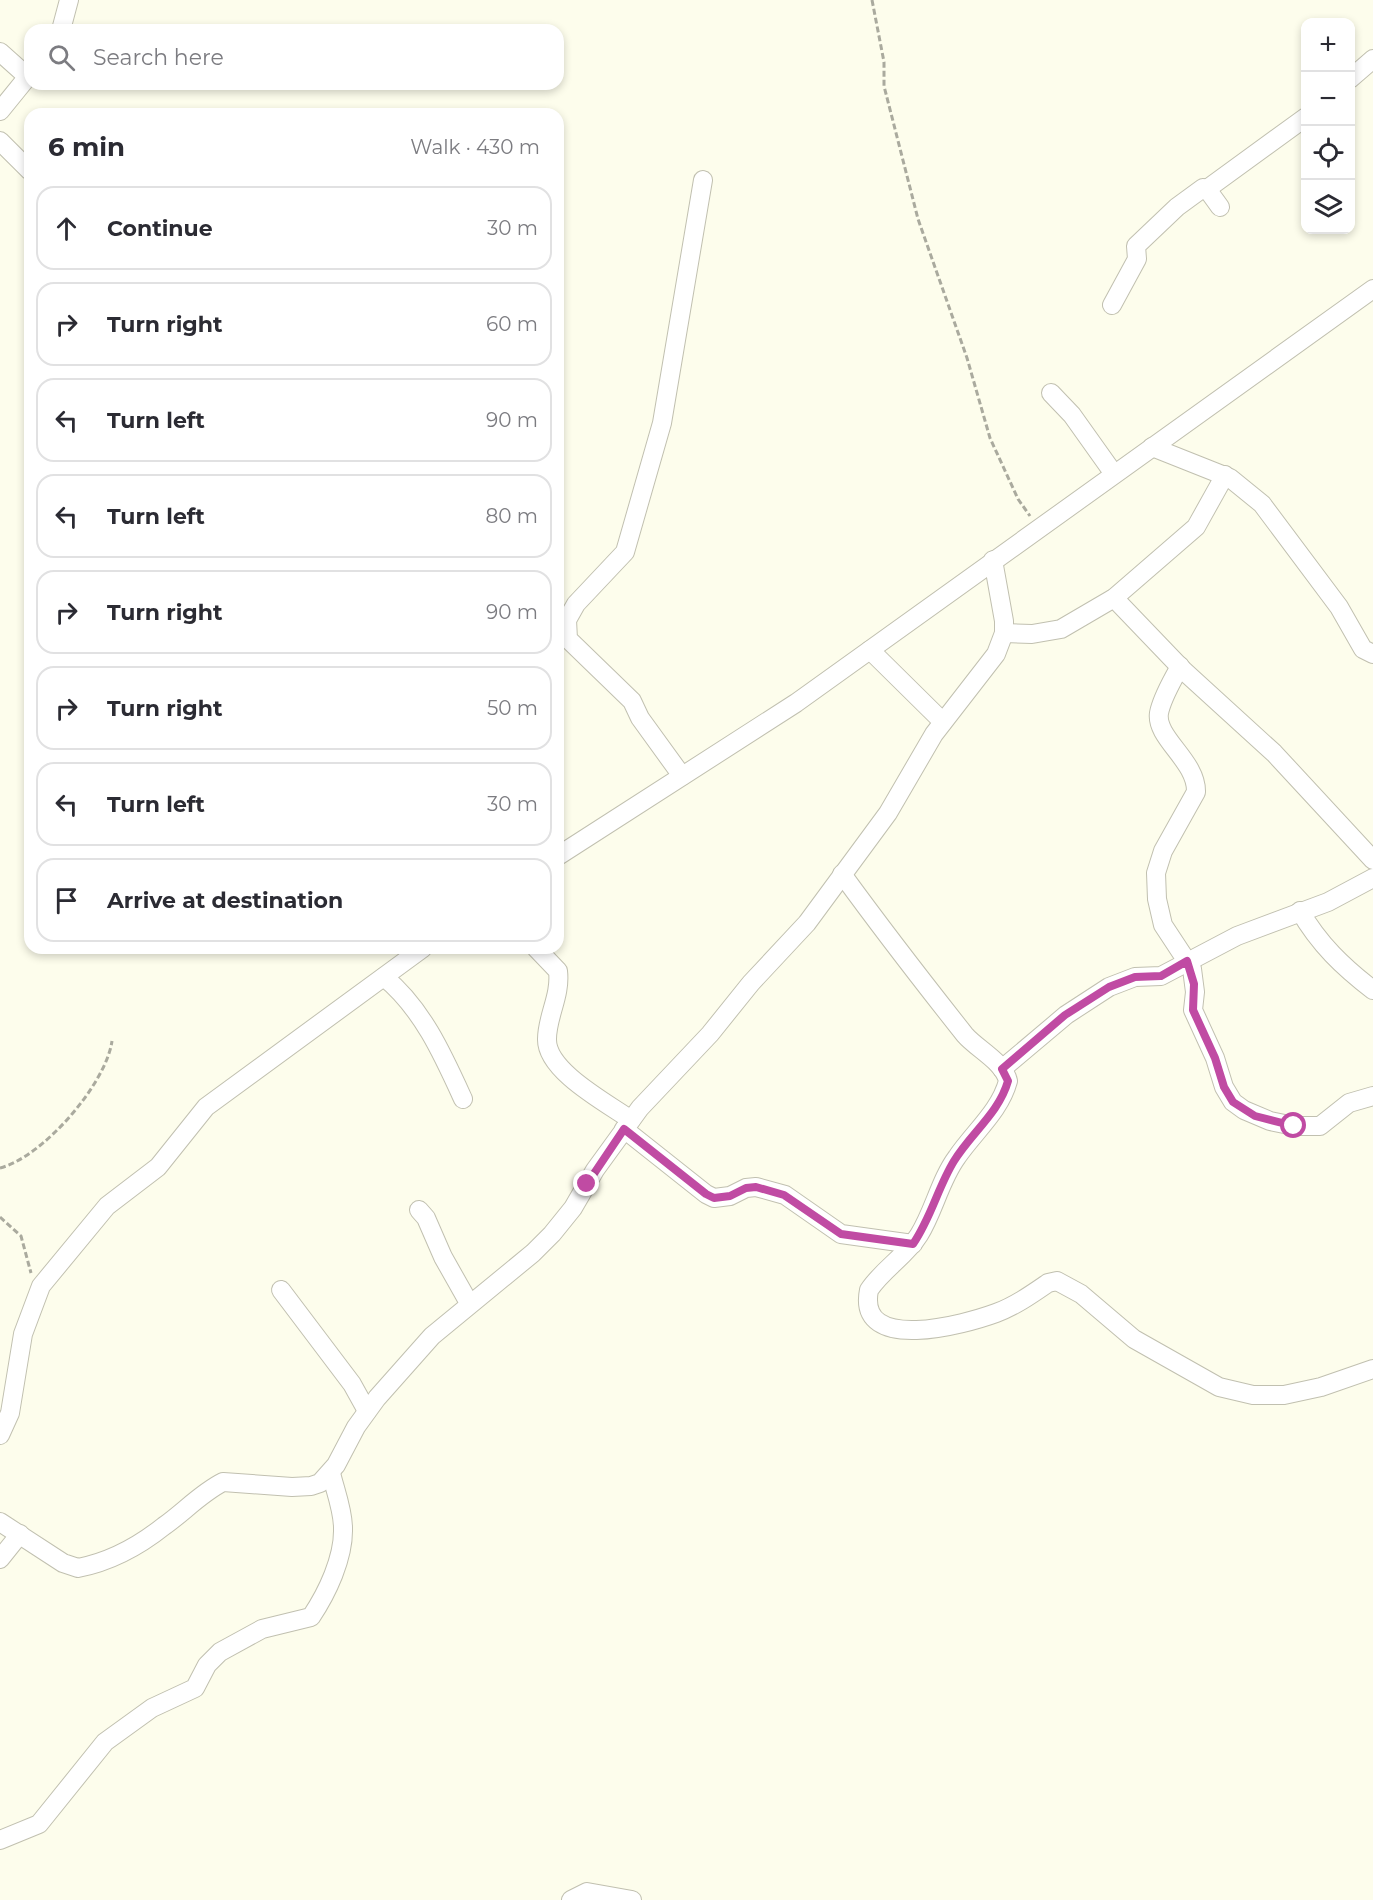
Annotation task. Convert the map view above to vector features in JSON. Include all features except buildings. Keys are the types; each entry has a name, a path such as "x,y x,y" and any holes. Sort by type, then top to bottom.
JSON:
{"street":[{"path":"63,24 69,0"},
{"path":"0,52 24,71"},
{"path":"1355,75 1373,59"},
{"path":"0,111 24,81"},
{"path":"1112,305 1137,259 1136,246 1178,207 1203,188 1208,189 1301,120"},
{"path":"0,141 24,165"},
{"path":"682,776 640,718 632,701 568,639 565,628 576,604 625,552 662,423 703,180"},
{"path":"1208,189 1220,207"},
{"path":"564,852 796,703 1373,289"},
{"path":"1051,393 1072,415 1114,474"},
{"path":"1152,447 1225,475 1242,486 1271,514 1339,607 1363,649 1373,654"},
{"path":"1004,633 1032,634 1061,628 1114,598 1196,527 1225,475"},
{"path":"0,1522 63,1563 78,1568 85,1567 127,1551 165,1526 211,1488 223,1482 311,1486 320,1483 331,1473 367,1411 432,1336 469,1303 533,1253 552,1234 573,1208 595,1170 627,1125 710,1034 751,983 791,943 888,813 943,722 996,654 1004,633 1004,621 993,560"},
{"path":"1114,598 1180,666 1274,753 1373,861"},
{"path":"870,650 943,722"},
{"path":"1180,666 1160,708 1159,722 1190,769 1196,783 1196,792 1167,841 1156,873 1156,892 1162,925 1187,961 1194,984 1193,1010 1215,1058 1224,1087 1233,1102 1244,1110 1279,1124 1312,1127 1327,1122 1349,1103 1373,1096"},
{"path":"842,874 906,962 971,1041 1002,1069 1008,1081 1003,1096 956,1158 913,1244 869,1290 868,1299 872,1316 890,1329 920,1330 995,1314 1048,1283 1057,1281 1081,1294 1134,1340 1219,1387 1253,1395 1284,1395 1321,1387 1373,1370"},
{"path":"1002,1069 1065,1015 1109,987 1135,977 1161,976 1237,936 1300,911 1328,903 1373,878"},
{"path":"1300,911 1311,930 1334,958 1373,990"},
{"path":"0,1435 10,1413 23,1335 41,1286 107,1206 158,1167 206,1107 415,954"},
{"path":"542,954 558,971 557,998 547,1040 555,1064 706,1194 714,1198 756,1187 784,1195 841,1234 913,1244"},
{"path":"384,977 409,1002 430,1032 463,1099"},
{"path":"419,1210 426,1218 443,1257 469,1303"},
{"path":"281,1290 351,1384 367,1411"},
{"path":"0,1840 39,1824 105,1742 152,1708 195,1688 207,1665 220,1652 261,1629 311,1617 326,1589 341,1549 343,1528 331,1473"},
{"path":"0,1559 20,1534"},
{"path":"571,1900 587,1892 632,1900"}],"path":[{"path":"872,0 884,63 884,86 918,219 967,358 993,446 1018,500 1039,527"},
{"path":"0,1168 21,1157 59,1127 101,1077 108,1062 112,1041"},
{"path":"0,1217 21,1236 31,1275 41,1286"}],"route":[{"path":"587,1184 624,1129 714,1198 730,1196 746,1188 756,1187 784,1195 827,1226 850,1238 913,1244 956,1158 1003,1096 1008,1081 1002,1069 1045,1035 1065,1015 1109,987 1135,977 1161,976 1187,961 1193,975 1195,992 1193,1010 1215,1058 1224,1087 1233,1102 1255,1116 1294,1126"}]}
